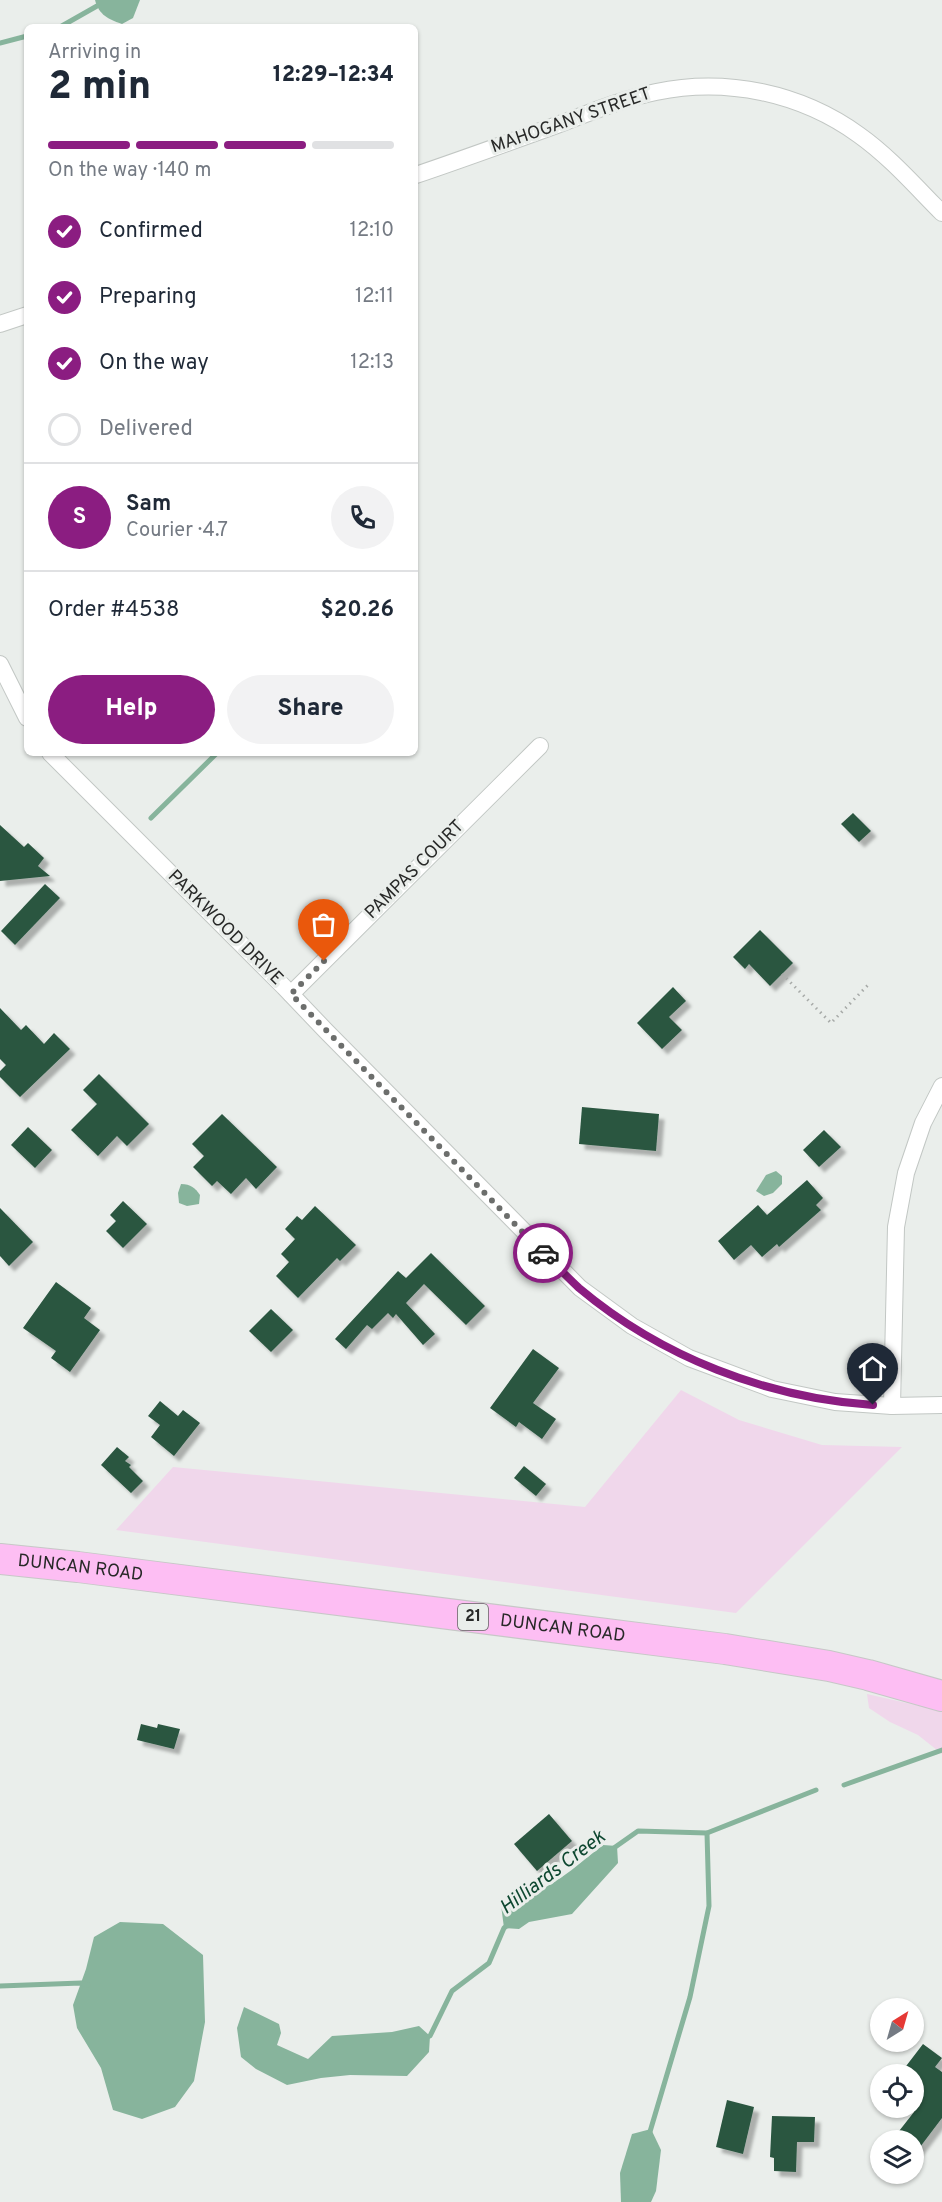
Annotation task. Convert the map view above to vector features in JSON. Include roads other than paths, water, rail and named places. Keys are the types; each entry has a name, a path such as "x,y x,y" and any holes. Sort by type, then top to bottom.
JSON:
{"highway":[{"name":"DUNCAN ROAD","path":"0,1559 78,1566 725,1648 858,1673 942,1696"}],"street":[{"name":"MAHOGANY STREET","path":"418,175 646,94 692,87 724,87 758,91 792,100 825,114 858,135 891,161 942,213"},
{"path":"0,324 24,316"},
{"path":"0,664 24,712"},
{"name":"PAMPAS COURT","path":"291,994 540,746"},
{"name":"PARKWOOD DRIVE","path":"53,756 291,994 572,1281 632,1326 688,1358 772,1389 835,1402 892,1406 942,1405"},
{"path":"892,1406 896,1227 906,1173 923,1123 942,1086"}],"waterway":[{"path":"65,24 97,6"},
{"path":"0,43 24,37"},
{"path":"151,818 214,756"},
{"name":"Hilliards Creek","path":"844,1785 942,1750"},
{"name":"Hilliards Creek","path":"611,1850 638,1831 707,1833 816,1790"},
{"name":"Hilliards Creek","path":"649,2135 690,1997 709,1906 707,1833"},
{"name":"Hilliards Creek","path":"424,2038 430,2036 452,1991 489,1963 504,1928 509,1924"},
{"name":"Hilliards Creek","path":"0,1986 81,1983 88,1985"}]}
